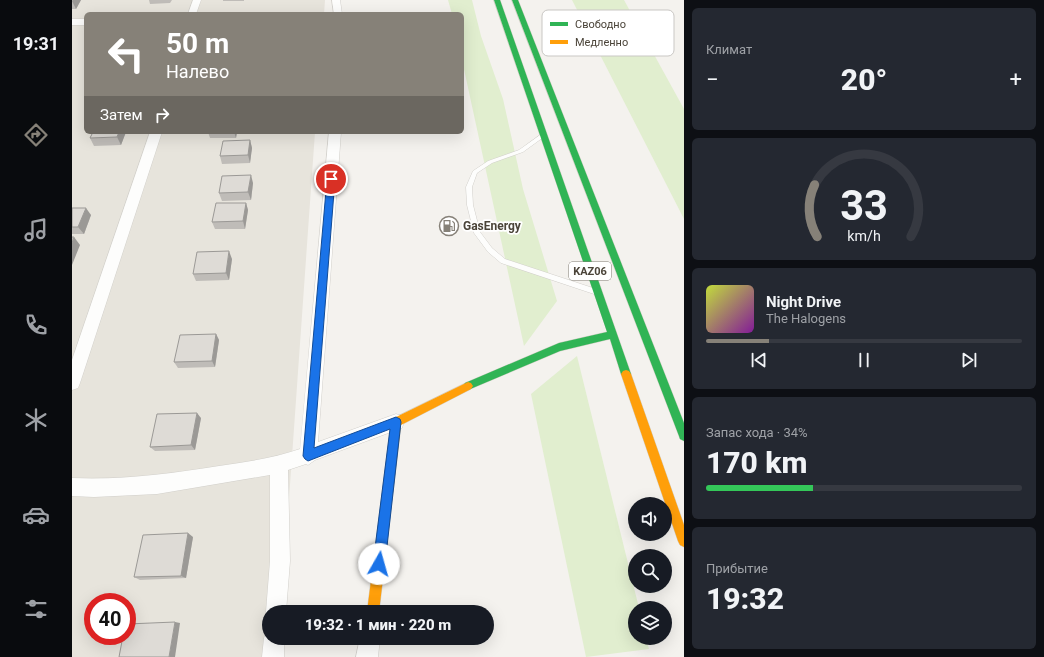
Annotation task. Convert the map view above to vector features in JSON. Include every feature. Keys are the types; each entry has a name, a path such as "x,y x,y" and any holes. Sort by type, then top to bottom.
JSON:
{"main road":[{"name":"KАZ06","path":"496,0 684,541"},
{"name":"KАZ06","path":"515,0 684,436"},
{"path":"374,605 396,422 455,392 559,347 612,334"}],"street":[{"path":"193,12 197,0"},
{"path":"336,0 337,12"},
{"path":"72,22 84,22"},
{"path":"72,383 155,134"},
{"path":"308,456 335,134"},
{"path":"72,487 94,488 158,485 279,465 308,456 396,422"},
{"path":"277,605 280,560 279,465"},
{"path":"273,657 274,645"},
{"path":"367,657 369,645"}],"lane":[{"path":"543,136 521,151 490,162 475,172 469,187 470,205 477,232 490,250 503,261 597,292"}],"shaded area":[{"path":"72,0 325,0 324,12 84,12 84,134 315,134 281,605 262,605 262,645 272,645 277,657 72,657"}],"green space":[{"path":"448,0 472,0 481,36 503,99 523,189 557,301 524,346 464,69 464,12 451,12"},
{"path":"572,0 624,0 630,10 577,10"},
{"path":"601,56 655,56 684,109 684,219"},
{"path":"577,356 628,563 628,593 635,593 637,601 628,601 628,645 648,645 649,649 586,657 531,394"}],"building":[{"path":"92,134 118,134 117,137 90,138"},
{"path":"250,140 248,155 220,156 223,141"},
{"path":"251,175 248,192 219,193 222,176"},
{"path":"216,203 246,203 243,221 212,222"},
{"path":"72,208 86,208 78,227 72,227"},
{"path":"229,251 226,273 193,274 197,252"},
{"path":"216,334 212,361 174,362 180,335"},
{"path":"197,413 191,445 150,447 157,414"},
{"path":"188,533 181,576 134,577 143,535"},
{"path":"175,622 169,657 119,657 121,645 136,645 136,624"}],"traffic: fast":[{"path":"497,0 626,374"},
{"path":"515,0 684,436"},
{"path":"468,386 559,347 612,335"}],"traffic: slow":[{"path":"626,374 684,541"},
{"path":"374,605 396,422 468,386"}],"place":[{"name":"GasEnergy","path":"449,226"}],"route":[{"path":"331,179 308,456 396,422 379,564"}]}
